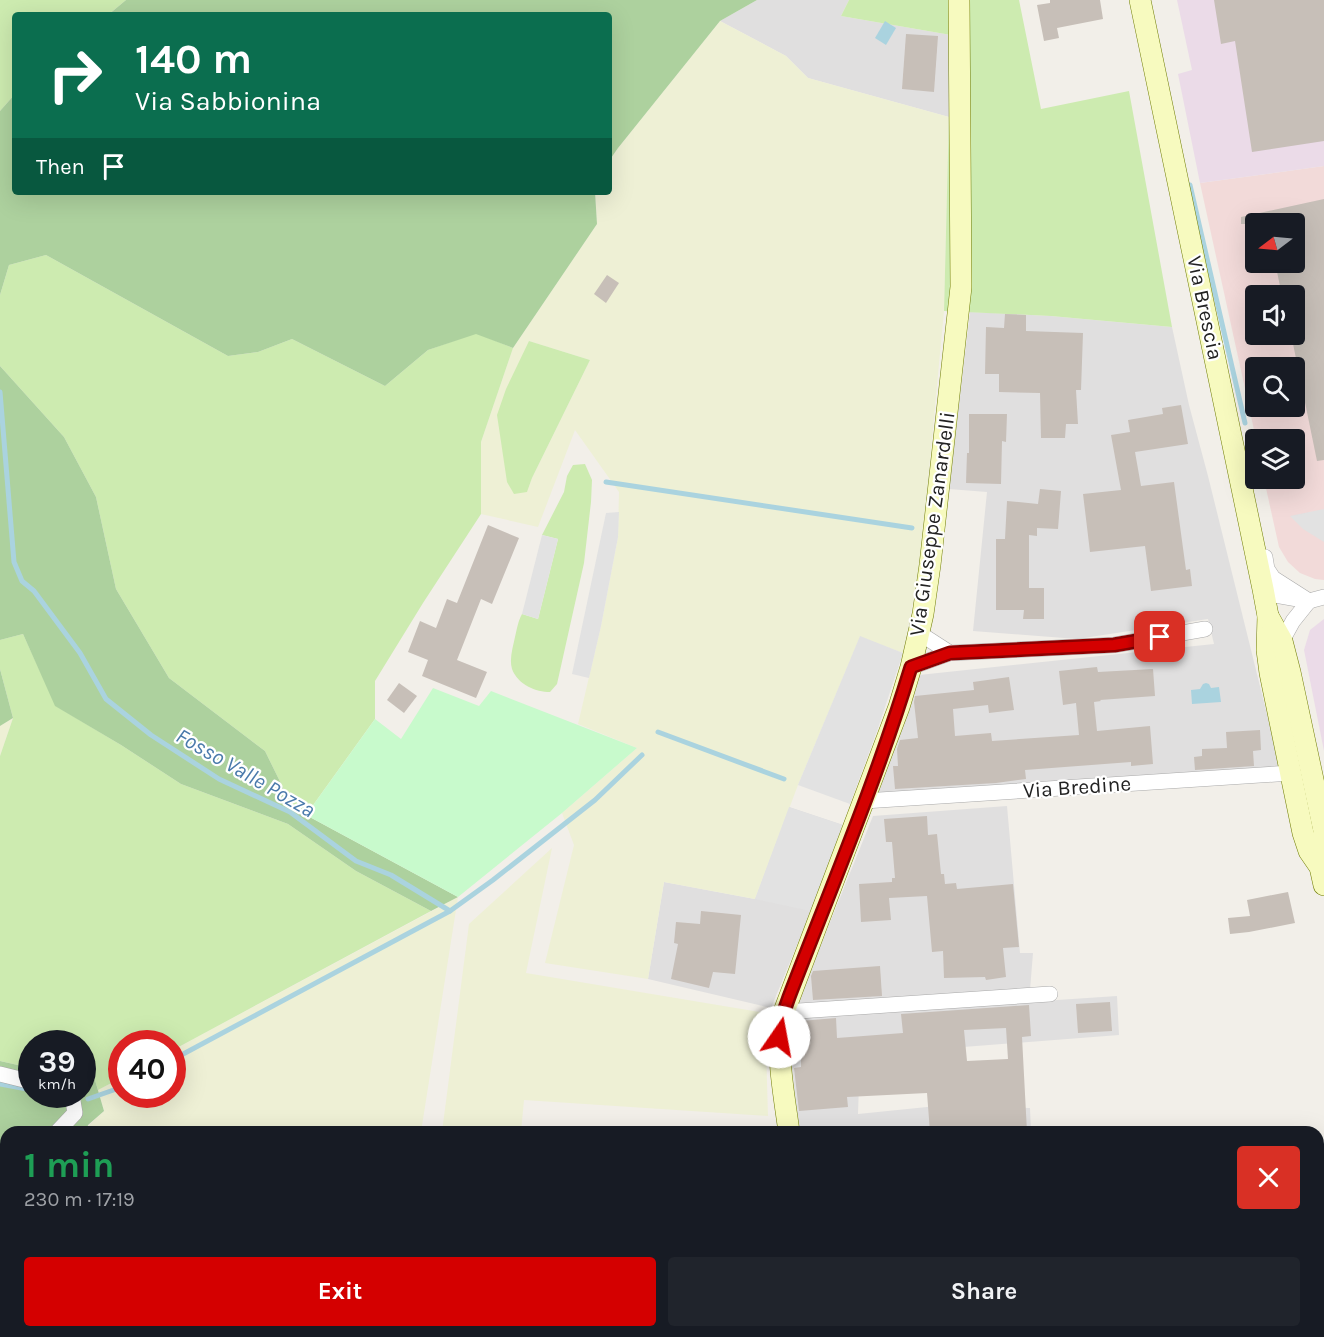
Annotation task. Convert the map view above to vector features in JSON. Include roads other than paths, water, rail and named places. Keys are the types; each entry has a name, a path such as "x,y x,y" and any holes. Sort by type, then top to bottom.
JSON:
{"street":[{"name":"Via Giuseppe Zanardelli","path":"788,1126 779,1037 784,1012 899,707 919,633 930,565 961,287 959,0"},
{"name":"Via Brescia","path":"1140,0 1263,589 1268,616 1267,650 1270,673 1303,832 1322,876"},
{"path":"1224,397 1238,434 1268,569 1273,578 1317,599"},
{"path":"1263,589 1275,595 1317,599"},
{"path":"1282,641 1293,621 1317,599"},
{"name":"Via Brescia","path":"1268,616 1282,641 1324,831 1322,876"},
{"path":"911,667 950,653 1114,645 1205,629"},
{"path":"919,633 950,653"},
{"name":"Via Bredine","path":"864,801 1291,773"},
{"path":"784,1012 1050,994"},
{"path":"0,1074 18,1078"},
{"path":"63,1126 75,1113 74,1108"}],"water":[{"path":"885,21 896,28 886,45 875,38"},
{"path":"1206,683 1211,688 1219,687 1221,702 1192,704 1191,690 1200,689"}],"waterway":[{"path":"1190,185 1245,423"},
{"name":"Fosso Valle Pozza","path":"0,392 14,562 22,581 34,591 80,653 106,699 151,735 219,779 290,812 356,861 391,875 450,911 595,800 642,755"},
{"path":"606,482 912,528"},
{"name":"Fosso Valle Pozza","path":"658,732 784,779"},
{"path":"186,1052 450,911"},
{"path":"0,1084 18,1087"},
{"path":"96,1096 108,1092"}]}
